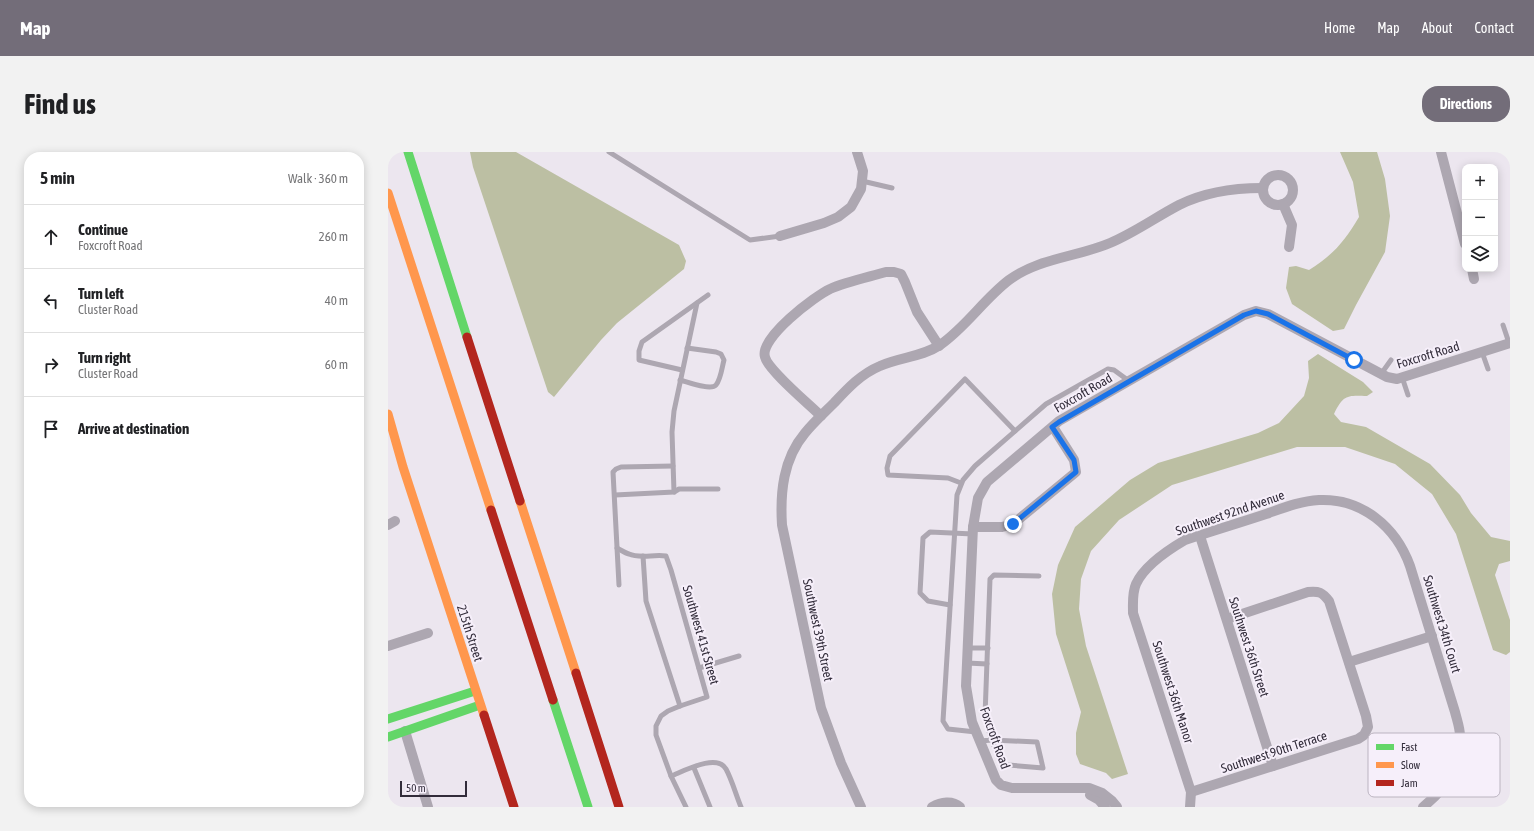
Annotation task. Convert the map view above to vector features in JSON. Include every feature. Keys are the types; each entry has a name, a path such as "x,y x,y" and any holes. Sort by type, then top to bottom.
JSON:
{"main road":[{"path":"408,152 619,807"},
{"path":"388,193 588,807"},
{"name":"215th Street","path":"388,414 403,467 514,807"},
{"name":"215th Street","path":"388,429 403,467"},
{"path":"388,719 475,691"},
{"path":"388,737 480,705"}],"street":[{"path":"780,236 824,223 838,217 852,207 861,189 863,171 857,152"},
{"path":"1441,152 1463,236"},
{"path":"1276,175 1289,178 1293,183 1294,189 1293,195 1289,200 1283,204 1277,205 1265,200 1262,194 1262,188 1267,180 1276,175"},
{"name":"Southwest 39th Street","path":"861,807 841,763 821,708 782,526 780,505 783,482 792,452 805,434 854,382 881,365 926,353 939,346 956,332 1009,280 1026,269 1109,243 1196,198 1237,188 1262,188"},
{"path":"1283,204 1292,225 1289,247"},
{"path":"822,416 770,366 764,355 764,348 796,312 831,289 886,272 901,274 917,312 939,346"},
{"name":"Foxcroft Road","path":"1072,789 1012,788 1001,785 996,780 972,722 966,686 973,531 978,498 987,482 1059,422 1244,315 1256,311 1268,314 1387,377 1397,379 1510,343"},
{"path":"973,531 1013,524 1076,472 1074,460 1052,427"},
{"name":"Southwest 92nd Avenue","path":"1136,585 1144,572 1171,548 1185,540 1304,502 1331,500 1348,504"},
{"name":"Southwest 34th Court","path":"1348,504 1375,518 1389,529 1398,541 1410,566 1455,712 1459,733"},
{"name":"Southwest 36th Street","path":"1200,536 1273,766"},
{"name":"Southwest 36th Manor","path":"1136,585 1133,599 1133,613 1191,792 1190,807"},
{"path":"1227,619 1308,592 1318,591 1324,594 1329,601 1349,662 1432,636"},
{"path":"388,646 428,633"},
{"name":"Southwest 90th Terrace","path":"1191,792 1358,739 1364,735 1368,727 1366,716 1349,662"},
{"path":"404,731 428,807"},
{"path":"1072,789 1089,788 1102,793 1117,807"},
{"path":"1072,789 1089,794 1100,800 1105,807"},
{"name":"Southwest 34th Court","path":"1423,807 1435,797"},
{"path":"932,807 946,802 957,804 960,807"}],"lane":[{"path":"609,152 750,240 780,236"},
{"path":"862,181 892,188"},
{"path":"682,370 639,360 639,352 642,342 708,295"},
{"path":"674,492 672,432 674,411 697,303"},
{"path":"1503,325 1510,343"},
{"path":"680,380 709,388 715,387 718,383 724,360 721,354 716,352 687,348"},
{"path":"1482,352 1488,369"},
{"path":"1381,374 1391,360"},
{"path":"1039,576 994,575 990,579 986,716 987,726 992,740 1001,762 1008,765 1043,768 1036,742 992,740 948,729 943,721 957,495 962,480 975,466 1046,404 1108,369 1114,370 1129,381"},
{"path":"1402,377 1408,395"},
{"path":"961,483 948,478 888,475 887,468 890,456 965,380 1015,431"},
{"path":"619,585 613,472 616,469 636,466 673,466"},
{"path":"615,495 674,492 679,489 718,489"},
{"path":"950,605 928,601 920,593 923,538 930,532 955,533 973,531"},
{"name":"Southwest 41st Street","path":"617,548 630,555 643,556 657,554 666,556 707,697 680,706 661,716 656,726 656,735 671,776 686,807"},
{"path":"643,556 646,601 680,706"},
{"path":"968,648 988,648"},
{"path":"699,668 739,656"},
{"path":"967,663 987,664"},
{"path":"671,776 712,761 720,763 725,767 740,807"},
{"path":"694,768 710,807"}],"shaded area":[{"path":"470,152 516,152 679,245 686,261 684,269 617,323 554,397 548,392 473,167"},
{"path":"1340,152 1377,152 1385,179 1390,216 1385,252 1344,329 1333,331 1292,304 1286,288 1289,267 1296,266 1309,270 1318,264 1338,247 1359,217 1353,182"},
{"path":"1318,354 1363,382 1373,392 1367,396 1350,396 1343,400 1334,414 1341,422 1366,427 1430,464 1460,495 1471,513 1491,537 1510,541 1510,561 1499,564 1495,575 1510,620 1510,652 1506,655 1493,650 1456,534 1432,494 1395,464 1345,447 1297,447 1172,485 1119,520 1091,551 1081,579 1079,609 1086,646 1128,774 1112,779 1106,773 1080,764 1076,754 1076,733 1081,712 1056,634 1052,594 1058,565 1075,527 1130,480 1158,463 1258,433 1279,423 1304,396 1309,378 1308,361"}],"traffic: fast":[{"path":"408,152 467,337"},
{"path":"388,719 475,691"},
{"path":"553,700 588,807"},
{"path":"388,737 480,705"}],"traffic: slow":[{"path":"388,193 491,510"},
{"path":"388,414 403,467 484,715"},
{"path":"520,501 576,673"}],"traffic: jam":[{"path":"467,337 520,501"},
{"path":"491,510 553,700"},
{"path":"576,673 619,807"},
{"path":"484,715 514,807"}],"route":[{"path":"1013,524 1076,472 1074,460 1052,427 1244,315 1256,311 1268,314 1354,360"}]}
